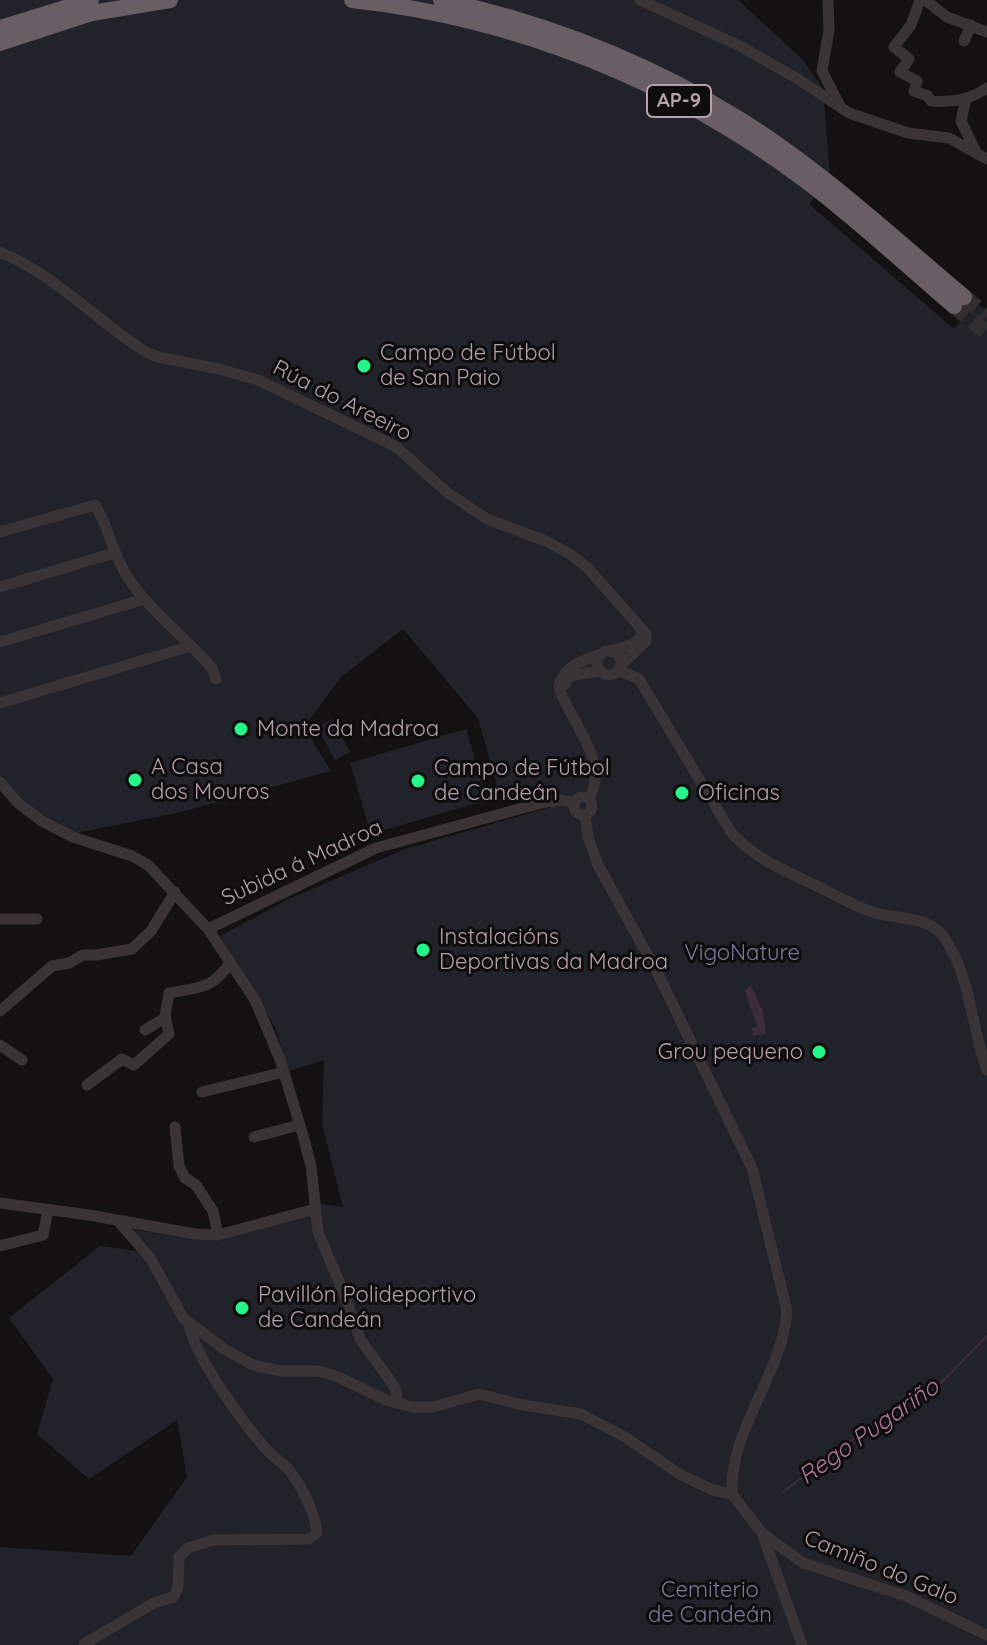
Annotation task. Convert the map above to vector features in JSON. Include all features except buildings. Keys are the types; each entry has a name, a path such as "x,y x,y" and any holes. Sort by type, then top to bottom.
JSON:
{"highway":[{"path":"0,28 91,0"},
{"path":"0,43 92,13 170,0"},
{"name":"AP-9","path":"352,0 402,5 486,23 574,52 659,89 736,132 806,181 959,301 814,171 742,120 664,75 578,39 487,10 441,0"}],"street":[{"path":"640,0 740,46 858,117 908,133 949,138 987,159"},
{"path":"828,0 829,30 822,71 841,108"},
{"path":"987,32 947,17 923,0 911,25 894,47 909,59 900,72 917,81 914,91 928,96 931,101 966,99 987,88"},
{"path":"964,41 971,25"},
{"path":"966,99 961,121 975,151"},
{"name":"Rúa do Areeiro","path":"0,252 18,259 40,274 144,351 258,380 395,446 448,493 487,519 546,541 570,554 587,567 640,627"},
{"path":"0,532 92,504 98,508 114,553 129,579 212,668 216,679"},
{"path":"0,587 114,553"},
{"path":"0,642 145,599"},
{"path":"585,815 592,808 589,799 594,790 594,765 590,750 562,696 560,682 572,665 633,644 641,638 640,627"},
{"path":"562,696 569,676 600,671 612,674 619,668 646,641 646,634 640,627"},
{"path":"0,703 191,646"},
{"path":"606,653 620,658 619,668"},
{"path":"600,671 597,663 606,653"},
{"path":"619,668 639,679 731,832 743,846 768,862 855,905 875,913 926,923 941,933 954,953 987,1070"},
{"name":"Subida á Madroa","path":"0,782 18,803 42,821 73,837 148,865 208,929 384,845 545,802 562,800 575,803 583,797 589,799"},
{"path":"575,803 576,812 585,815"},
{"path":"585,815 588,837 598,865 657,972 752,1168 783,1291 787,1311 786,1333 733,1458 732,1494 762,1533 802,1645"},
{"path":"0,1011 52,966 69,963 83,955 132,949 151,931 175,892"},
{"path":"0,919 37,919"},
{"path":"208,929 255,1000 284,1072 311,1166 318,1232 360,1339 392,1383 397,1402"},
{"path":"87,1085 122,1059 134,1065 164,1041 169,1034 165,1018 169,993 218,981 230,963"},
{"path":"145,1030 165,1018"},
{"path":"0,1045 22,1060"},
{"path":"202,1092 284,1072"},
{"path":"254,1137 299,1125"},
{"path":"175,1127 179,1166 185,1178 196,1185 213,1211 218,1235"},
{"path":"0,1203 218,1235 315,1209"},
{"path":"0,1246 43,1235 48,1210"},
{"path":"118,1221 151,1259 189,1322 224,1349 253,1365 281,1371 318,1371 397,1402 424,1408 479,1394 581,1414 625,1437 681,1475 713,1490 732,1494"},
{"path":"84,1644 154,1603 173,1597 178,1587 179,1557 188,1548 214,1540 308,1539 317,1533 316,1523 300,1488 289,1470 254,1436 216,1381 190,1337 189,1322"},
{"name":"Camiño do Galo","path":"762,1533 803,1563 906,1596 987,1635"}],"green space":[{"path":"0,0 738,0 803,60 823,89 830,178 809,204 954,329 978,304 987,311 987,1645 0,1645 0,1547 131,1556 187,1477 177,1420 89,1479 37,1434 53,1379 9,1318 100,1246 145,1252 130,1229 180,1237 240,1232 315,1203 343,1207 322,1123 324,1060 289,1071 275,1027 220,936 289,899 405,849 551,807 546,792 501,800 478,718 403,629 341,677 304,727 331,771 181,812 76,833 0,790"},
{"path":"332,719 350,752 335,760 317,727"},
{"name":"Campo de Fútbol de Candeán","path":"466,729 487,800 371,834 350,763"}],"shaded area":[{"path":"751,985 763,1012 766,1034 753,1036 752,1028 757,1026 745,991"}],"waterway":[{"name":"Rego Pugariño","path":"783,1492 889,1412 931,1393 987,1336"}],"tunnel":[{"path":"964,297 987,316"},
{"path":"954,306 987,333"}],"place":[{"name":"Campo de Fútbol de San Paio","path":"364,366"},
{"name":"Monte da Madroa","path":"241,729"},
{"name":"A Casa dos Mouros","path":"135,780"},
{"name":"Campo de Fútbol de Candeán","path":"418,781"},
{"name":"Oficinas","path":"682,793"},
{"name":"Instalacións Deportivas da Madroa","path":"423,950"},
{"name":"Grou pequeno","path":"819,1052"},
{"name":"Pavillón Polideportivo de Candeán","path":"242,1308"}],"park label":[{"name":"VigoNature","path":"742,953"},
{"name":"Cemiterio de Candeán","path":"710,1602"}]}
